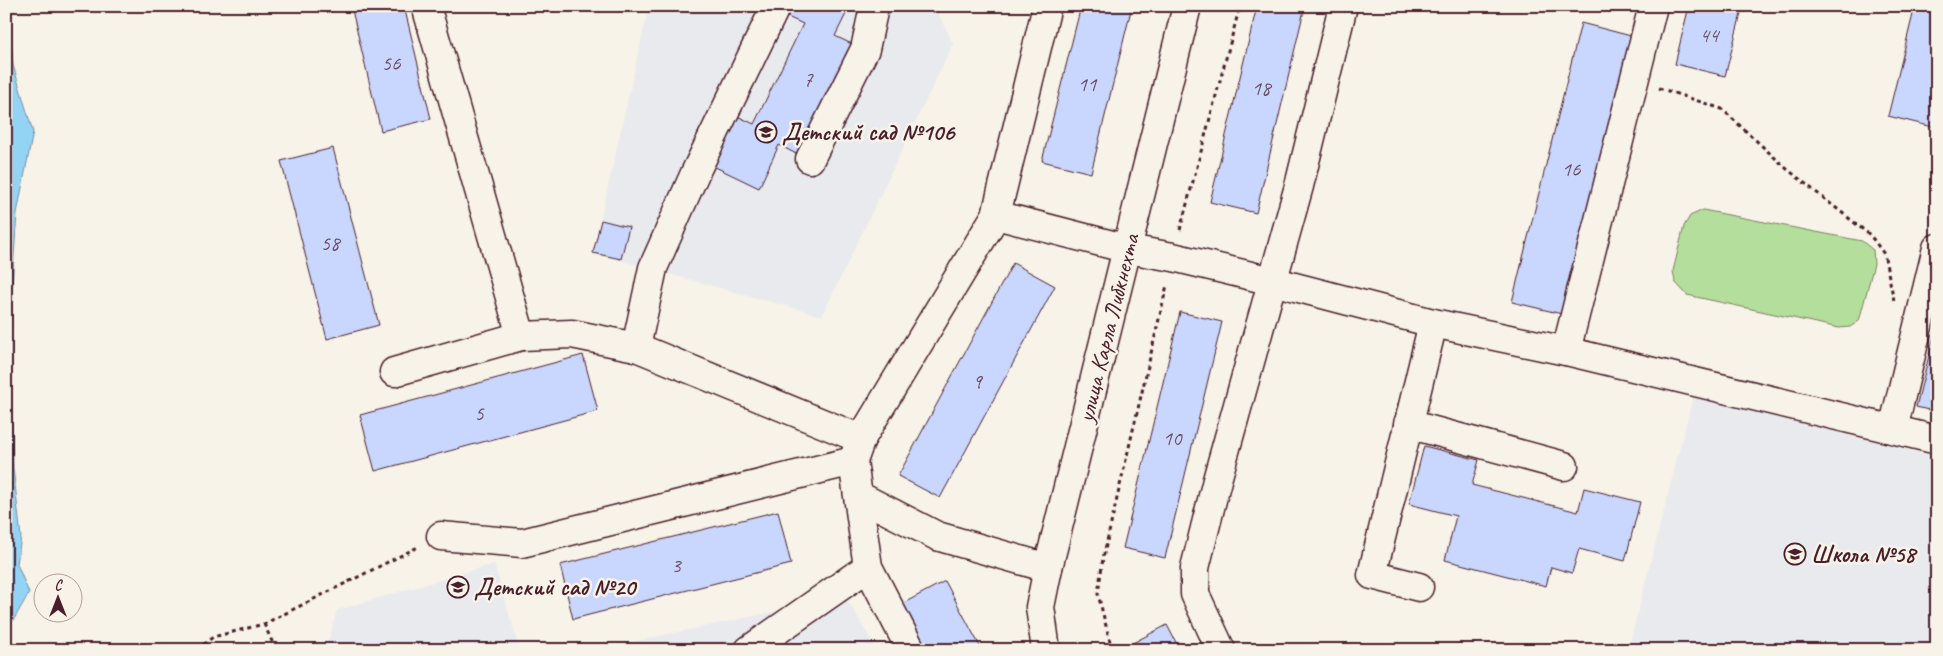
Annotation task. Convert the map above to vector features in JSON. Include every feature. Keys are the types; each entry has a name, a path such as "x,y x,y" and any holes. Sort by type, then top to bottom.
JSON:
{"street":[{"path":"426,6 521,336"},
{"path":"636,347 653,268 696,171 776,6"},
{"path":"911,650 868,567 859,496 857,450 996,215 1047,6"},
{"name":"улица Карла Либкнехта","path":"1046,650 1040,607 1048,568 1187,6"},
{"path":"1221,650 1195,594 1195,568 1216,480 1299,186 1343,6"},
{"path":"1566,352 1635,80 1648,7"},
{"path":"810,159 865,49 876,8"},
{"path":"996,215 1128,249 1173,257 1272,281 1432,323 1566,352 1937,440"},
{"path":"1892,429 1937,248"},
{"path":"1419,587 1372,575 1432,323"},
{"path":"394,372 521,336 572,334 636,347 857,450"},
{"path":"1408,424 1564,466"},
{"path":"441,536 522,543 857,450"},
{"path":"859,496 937,536 1048,568"},
{"path":"749,650 868,567"}],"path":[{"path":"1112,650 1098,594 1103,558 1173,257 1240,6"},
{"path":"1635,80 1722,109 1787,169 1870,235 1884,254 1894,300"},
{"path":"197,650 213,637 264,624 441,536"},
{"path":"264,624 276,650"}],"shaded area":[{"name":"Детский сад №106","path":"649,6 935,6 953,44 822,316 593,253"},
{"name":"Школа №58","path":"1693,397 1937,457 1937,650 1628,650"},
{"name":"Детский сад №20","path":"494,564 520,650 326,650 337,610"},
{"name":"Детский сад №20","path":"835,579 877,650 594,650 782,610"}],"green space":[{"path":"1703,210 1862,241 1873,250 1874,264 1859,321 1850,327 1839,328 1687,295 1675,282 1673,271 1684,226 1690,216"}],"water":[{"path":"6,6 9,6 13,65 33,132 17,213 11,300 10,361 13,467 21,537 17,564 29,593 6,633"}],"building":[{"path":"351,6 404,6 431,119 381,131"},
{"path":"784,6 850,6 835,36 856,46 802,157 779,145 759,188 707,163 731,113 754,124 803,24 781,14"},
{"path":"1081,6 1132,6 1091,173 1042,161"},
{"path":"1257,6 1305,6 1256,213 1210,202"},
{"path":"1689,6 1743,6 1725,76 1675,64"},
{"path":"1915,6 1937,6 1937,128 1888,116"},
{"path":"1581,23 1631,36 1562,314 1512,302"},
{"path":"333,148 379,325 327,339 281,161"},
{"path":"601,220 629,227 621,259 593,253"},
{"path":"1013,263 1055,286 940,498 898,476"},
{"path":"1180,312 1222,322 1165,558 1123,548"},
{"path":"1937,324 1937,412 1916,407"},
{"path":"583,355 598,411 375,471 360,415"},
{"path":"1424,446 1479,460 1472,485 1578,512 1584,488 1640,502 1625,561 1579,549 1572,573 1551,567 1546,586 1445,560 1456,516 1409,504"},
{"path":"778,511 791,564 573,619 560,565"},
{"path":"945,581 982,650 924,650 900,605"},
{"path":"1167,625 1180,650 1129,650 1127,646"}],"place":[{"name":"Детский сад №106","path":"766,132"},
{"name":"Школа №58","path":"1795,554"},
{"name":"Детский сад №20","path":"458,587"}]}
